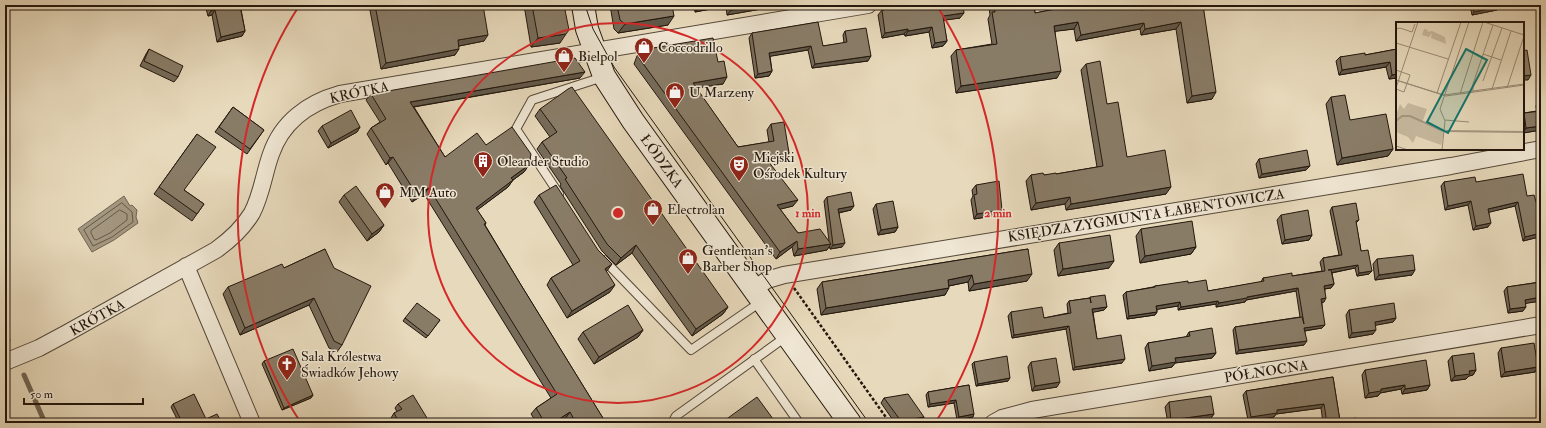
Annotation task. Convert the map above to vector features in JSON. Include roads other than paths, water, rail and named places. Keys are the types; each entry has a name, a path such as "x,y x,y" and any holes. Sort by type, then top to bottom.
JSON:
{"main road":[{"name":"ŁÓDZKA","path":"583,5 587,29 604,76 638,127 850,423"}],"street":[{"name":"KRÓTKA","path":"5,362 39,348 67,333 223,244 244,225 255,206 271,154 278,138 297,116 316,102 340,94 617,46 868,5"},
{"name":"KSIĘDZA ZYGMUNTA ŁABENTOWICZA","path":"758,295 767,280 784,275 1451,166 1541,149"},
{"path":"186,266 252,423"},
{"name":"PÓŁNOCNA","path":"993,423 1002,418 1032,410 1541,325"}],"lane":[{"path":"564,202 516,130 532,100 604,76"},
{"path":"598,254 691,350 758,295"},
{"path":"672,423 676,416 787,336"},
{"path":"754,359 799,423"}],"water":[{"path":"124,196 130,206 132,205 137,210 136,217 138,223 114,240 92,252 78,229"}],"waterway":[{"path":"5,333 8,340"},
{"path":"24,375 45,423"}],"tram line":[{"path":"585,5 593,29 614,67 869,423"}],"place":[{"name":"Coccodrillo","path":"644,64"},
{"name":"Bielpol","path":"564,73"},
{"name":"U Marzeny","path":"675,109"},
{"name":"Oleander Studio","path":"483,178"},
{"name":"Miejski Ośrodek Kultury","path":"739,182"},
{"name":"MM Auto","path":"385,209"},
{"name":"Electrolan","path":"653,226"},
{"name":"Gentleman's Barber Shop","path":"688,275"},
{"name":"Sala Królestwa Świadków Jehowy","path":"287,381"}]}
